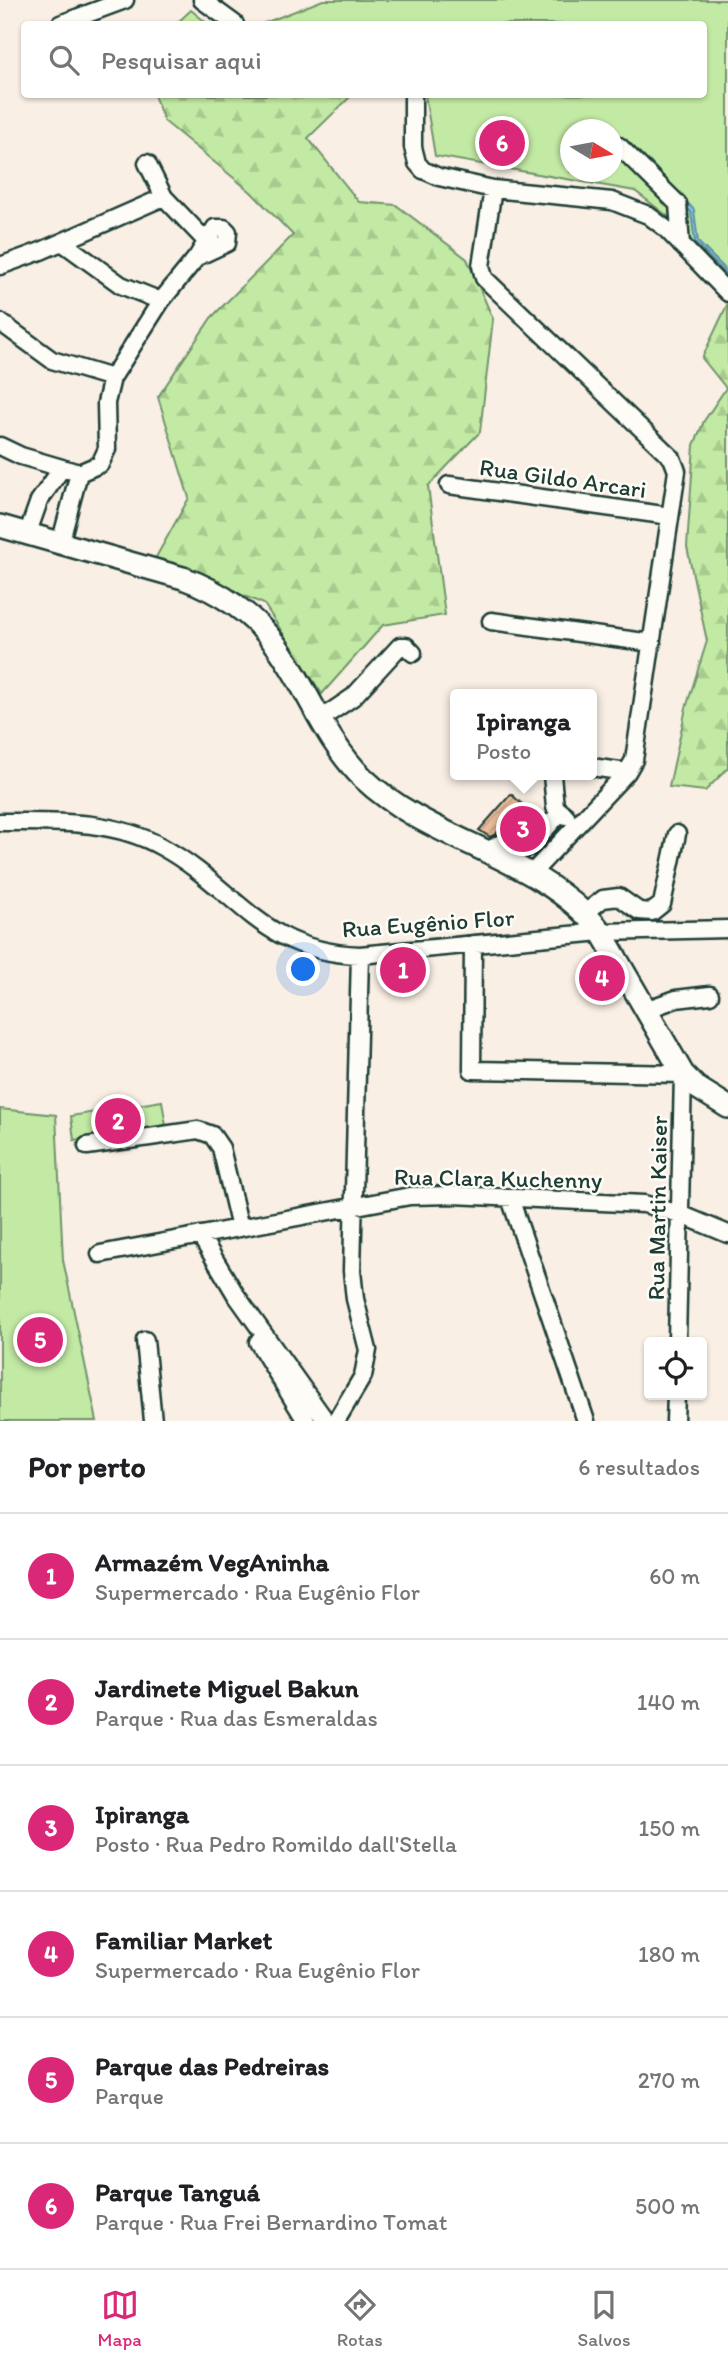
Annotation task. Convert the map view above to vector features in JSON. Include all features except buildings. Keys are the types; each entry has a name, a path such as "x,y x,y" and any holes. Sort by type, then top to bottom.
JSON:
{"main road":[{"path":"0,526 183,578 203,585 244,611 275,643 319,720 351,765 389,800 531,874 562,893 585,913 601,932 683,1074 703,1092 728,1107"}],"street":[{"path":"68,21 125,0"},
{"path":"203,1 231,21"},
{"path":"413,98 413,147 417,163 423,170 439,177 493,189 612,201 648,215 728,293"},
{"path":"623,150 678,204 681,245"},
{"path":"147,163 163,198 206,241"},
{"path":"493,189 482,259 484,278 672,458 677,471 636,755 627,772 531,874"},
{"path":"0,265 62,242 163,198"},
{"path":"0,446 21,456 79,473 100,464 107,449 106,402 112,378 161,301 197,257 215,228 224,228 228,232 229,237 224,246 197,257"},
{"path":"62,242 113,280 161,301"},
{"path":"0,322 52,360 112,378"},
{"path":"27,535 39,501 62,468"},
{"path":"60,544 79,473"},
{"name":"Rua Gildo Arcari","path":"449,485 670,516"},
{"path":"491,621 652,643"},
{"path":"319,720 353,697 400,646 406,646 413,653"},
{"path":"597,768 627,772"},
{"path":"552,780 555,807 559,813 580,822"},
{"path":"486,852 499,844 523,850 559,813"},
{"name":"Rua Eugênio Flor","path":"0,822 94,825 140,836 180,858 275,933 312,948 359,955 601,932 728,929"},
{"path":"543,831 556,847"},
{"path":"585,913 603,900 619,897 639,911 652,912 662,904 677,834"},
{"path":"473,944 472,1070 683,1074"},
{"path":"336,1421 363,1376 368,1350 353,1285 359,955"},
{"path":"645,1010 676,999 710,995"},
{"name":"Rua Martin Kaiser","path":"677,1337 683,1074"},
{"path":"87,1146 198,1130 212,1135 221,1148 240,1227"},
{"name":"Rua Clara Kuchenny","path":"100,1254 410,1196 644,1204 680,1214 728,1234"},
{"path":"510,1198 586,1421"},
{"path":"200,1235 236,1295 326,1421"},
{"path":"236,1295 260,1345 306,1421"},
{"path":"145,1340 153,1421"},
{"path":"675,1421 676,1400"}],"green space":[{"path":"323,0 728,0 728,278 670,218 635,191 584,182 623,182 623,119 560,119 560,178 435,156 425,98 707,98 707,21 270,21"},
{"path":"191,10 204,21 179,21"},
{"path":"155,98 349,98 308,138 359,202 396,205 467,259 493,319 480,432 428,486 445,615 383,625 322,694 264,604 155,559 189,498 158,397 211,318 293,235 251,192 164,121"},
{"path":"728,303 728,768 705,791 669,787 686,708 707,641 687,547 694,445 704,421 726,388 702,358"},
{"path":"162,1101 166,1126 74,1140 71,1116"},
{"path":"0,1109 56,1115 63,1260 97,1421 0,1421"}],"water":[{"path":"650,162 694,210 698,242 728,272 728,276 695,243 691,212 648,164"}],"place":[{"name":"Parque Tanguá","path":"502,143"},
{"name":"Ipiranga","path":"523,829"},
{"name":"Armazém VegAninha","path":"403,970"},
{"name":"Familiar Market","path":"602,978"},
{"name":"Jardinete Miguel Bakun","path":"118,1121"},
{"name":"Parque das Pedreiras","path":"40,1340"}]}
